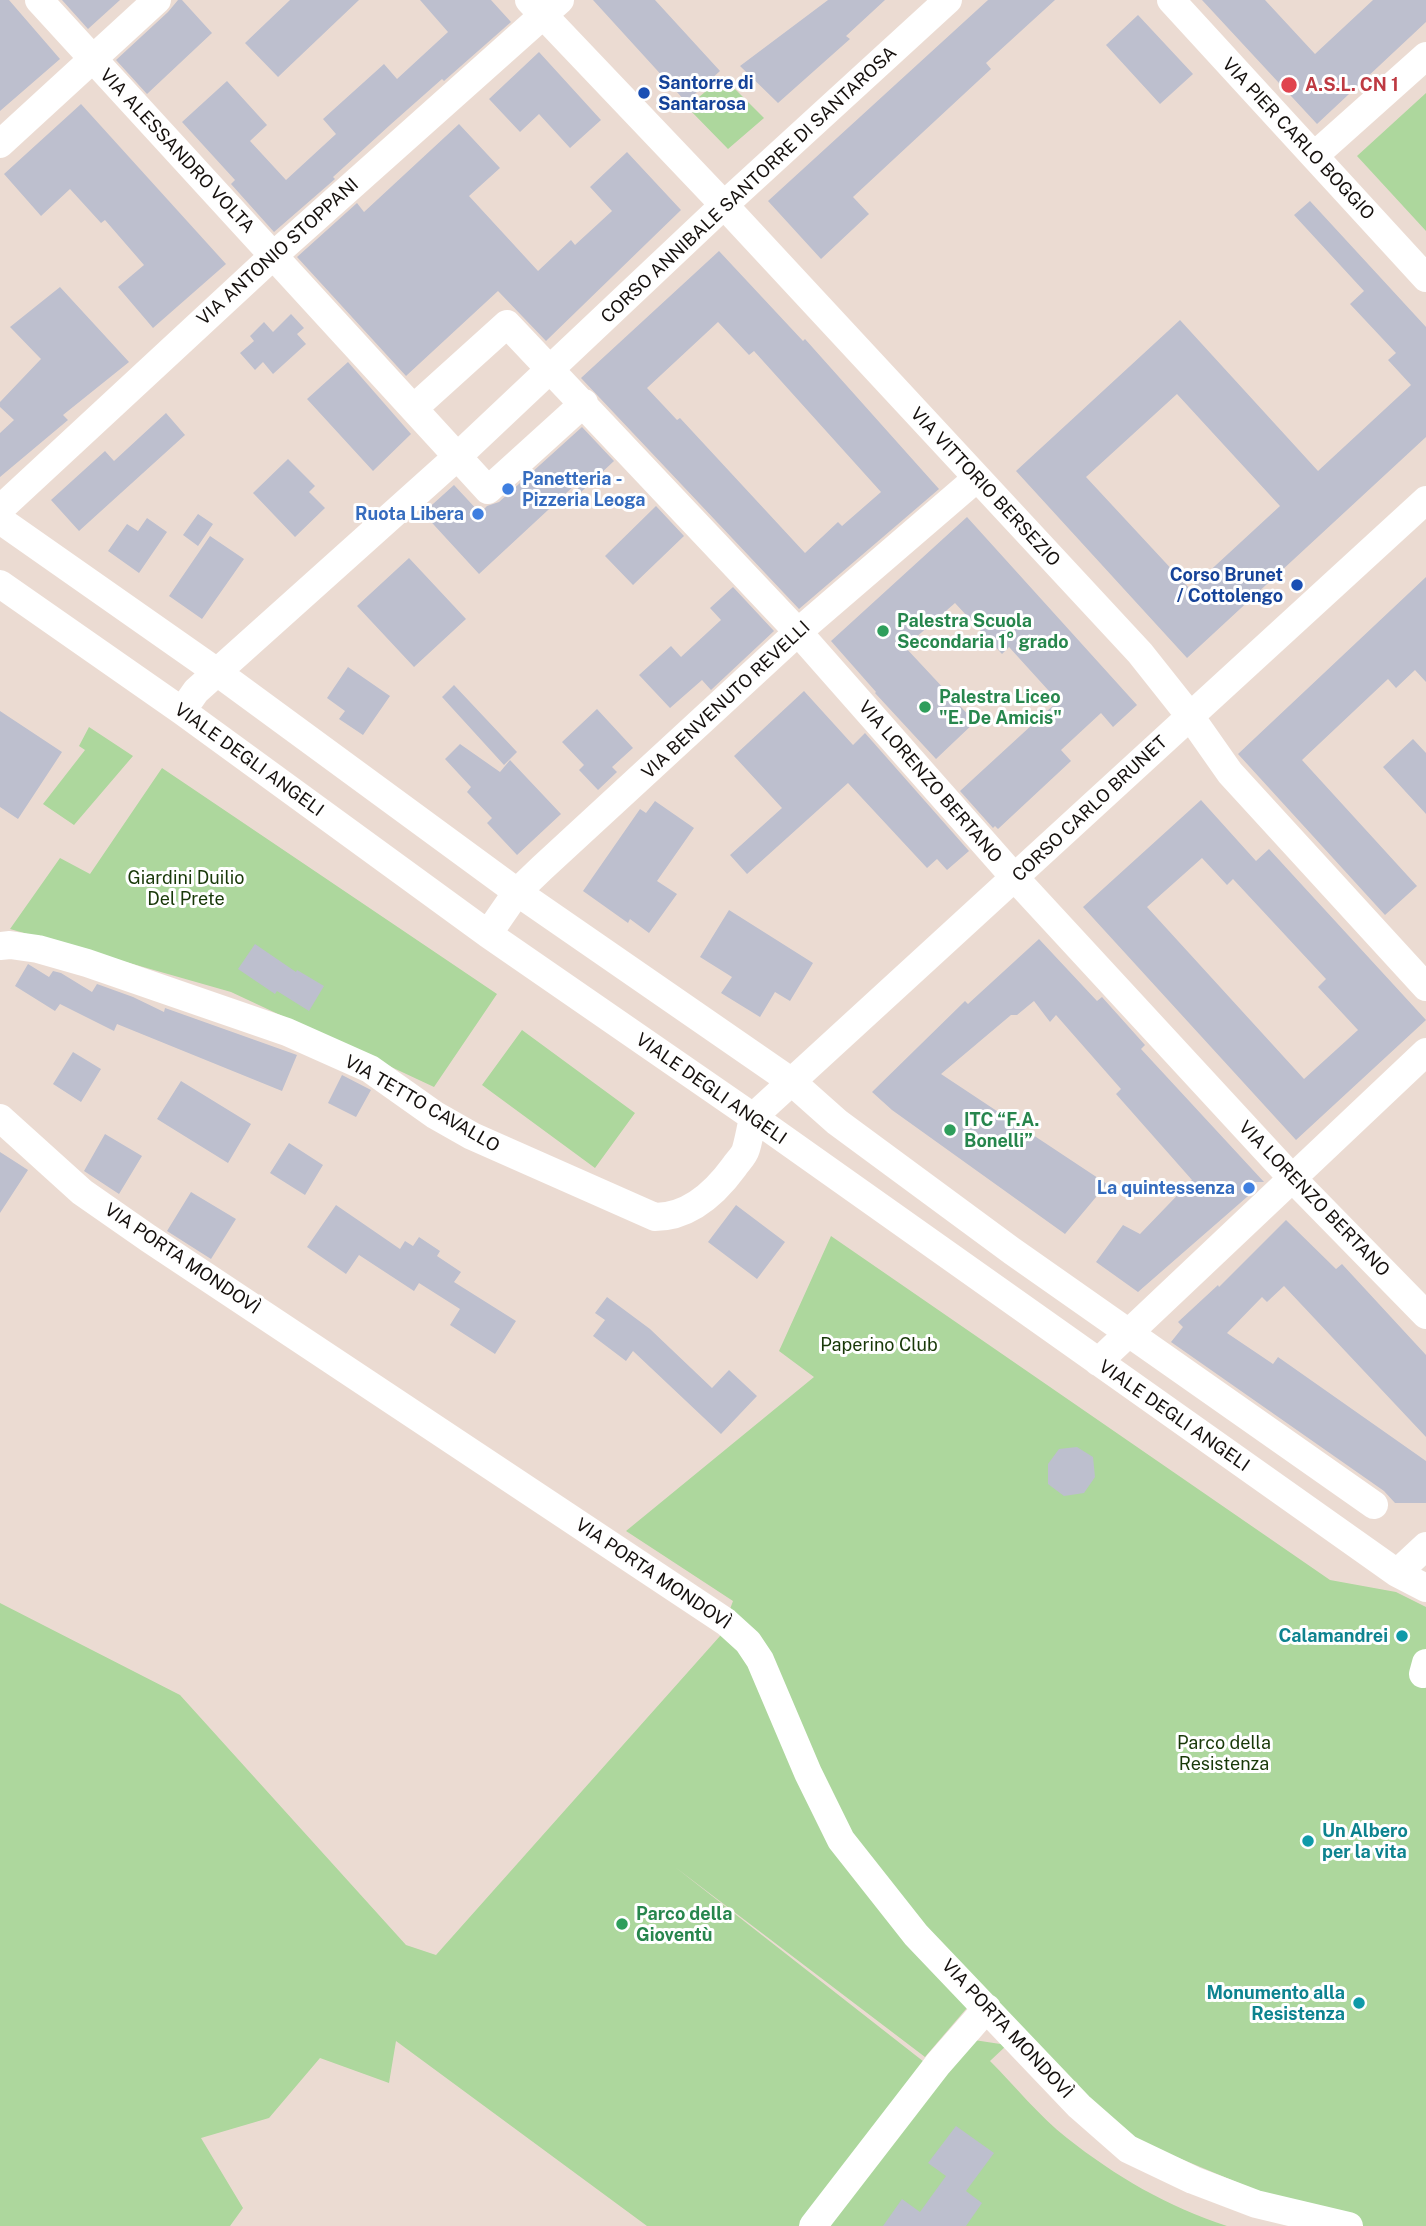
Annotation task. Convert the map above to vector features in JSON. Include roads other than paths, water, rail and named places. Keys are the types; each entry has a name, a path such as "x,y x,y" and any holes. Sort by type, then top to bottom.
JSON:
{"street":[{"name":"VIA ALESSANDRO VOLTA","path":"39,0 458,456"},
{"path":"0,144 157,0"},
{"name":"CORSO ANNIBALE SANTORRE DI SANTAROSA","path":"182,711 196,691 458,456 724,205 948,0"},
{"name":"VIA PIER CARLO BOGGIO","path":"1171,0 1426,278"},
{"name":"VIA VITTORIO BERSEZIO","path":"544,5 724,205 1140,653 1190,716 1230,773 1426,987"},
{"name":"VIA ANTONIO STOPPANI","path":"0,509 544,5"},
{"path":"1314,156 1426,55"},
{"path":"414,408 508,324 551,370"},
{"name":"VIA LORENZO BERTANO","path":"551,370 798,632 1015,878 1292,1178 1426,1315"},
{"path":"458,456 488,490 584,403"},
{"name":"VIA BENVENUTO REVELLI","path":"488,934 517,892 798,632 977,478"},
{"name":"CORSO CARLO BRUNET","path":"753,1117 1426,500"},
{"path":"0,520 217,672 517,892 792,1082 836,1122 1012,1251 1374,1505"},
{"name":"VIALE DEGLI ANGELI","path":"0,584 182,711 488,934 753,1117 1397,1573 1426,1588"},
{"name":"VIA TETTO CAVALLO","path":"0,946 38,949 87,963 287,1032 370,1069 435,1115 472,1136 655,1217 669,1217 689,1210 720,1184 746,1152 753,1117"},
{"path":"1098,1362 1426,1052"},
{"name":"VIA PORTA MONDOVÌ","path":"5,1123 82,1192 726,1622 748,1642 760,1660 808,1773 841,1840 916,1935 1079,2106 1128,2149 1193,2180 1256,2204 1349,2226"},
{"path":"1397,1573 1426,1546"},
{"path":"813,2226 938,2063 987,2008"}],"place":[{"name":"A.S.L. CN 1","path":"1289,85"},
{"name":"Santorre di Santarosa","path":"644,93"},
{"name":"Panetteria - Pizzeria Leoga","path":"508,489"},
{"name":"Ruota Libera","path":"478,514"},
{"name":"Corso Brunet / Cottolengo","path":"1297,585"},
{"name":"Palestra Scuola Secondaria 1° grado","path":"883,631"},
{"name":"Palestra Liceo \"E. De Amicis\"","path":"925,707"},
{"name":"ITC “F.A. Bonelli”","path":"950,1130"},
{"name":"La quintessenza","path":"1249,1188"},
{"name":"Calamandrei","path":"1402,1636"},
{"name":"Un Albero per la vita","path":"1308,1841"},
{"name":"Parco della Gioventù","path":"622,1924"},
{"name":"Monumento alla Resistenza","path":"1359,2003"}],"park label":[{"name":"Giardini Duilio Del Prete","path":"186,888"},
{"name":"Paperino Club","path":"879,1345"},
{"name":"Parco della Resistenza","path":"1224,1753"}]}
